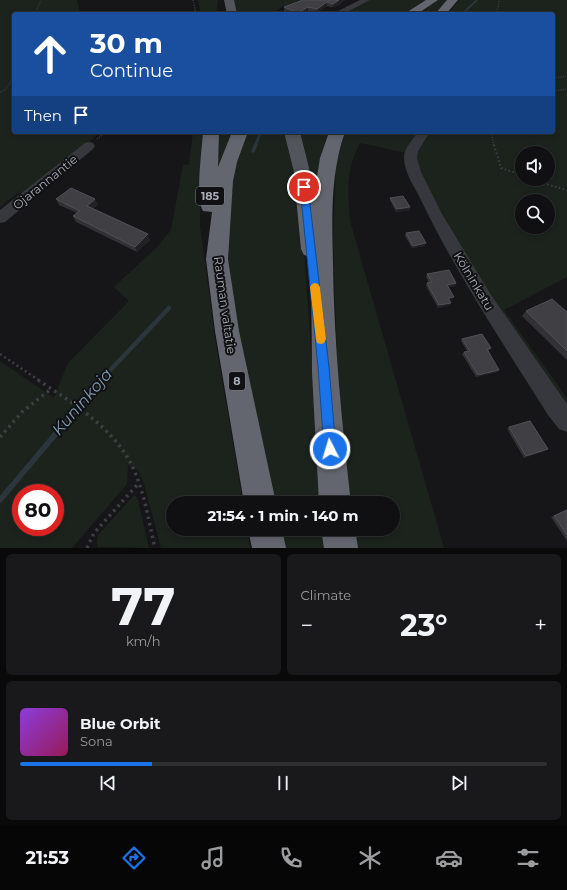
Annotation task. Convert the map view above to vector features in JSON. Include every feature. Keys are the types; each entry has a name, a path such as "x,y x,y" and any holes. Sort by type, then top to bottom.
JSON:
{"highway":[{"path":"412,12 433,0"},
{"path":"442,12 453,0"},
{"name":"185","path":"211,134 209,184 211,218 217,259"},
{"name":"Rauman valtatie","path":"239,134 228,162 224,181 217,259 228,331 259,496"},
{"path":"324,367 322,270 324,200 326,172 331,146 336,134"},
{"path":"303,176 324,367 334,496"},
{"path":"266,536 269,548"},
{"path":"339,536 341,548"}],"main road":[{"path":"221,12 222,0"},
{"path":"229,0 232,12"},
{"path":"292,134 303,176"}],"street":[{"path":"340,12 366,0"},
{"name":"Kölninkatu","path":"423,134 412,151 410,158 414,172 438,219 485,300 556,407 567,421"},
{"name":"Ojarannantie","path":"0,218 90,146"}],"path":[{"path":"36,12 41,0"},
{"path":"193,0 196,12"},
{"path":"496,12 499,0"},
{"path":"555,78 567,76"},
{"path":"0,92 6,89 12,79"},
{"path":"555,91 567,89"},
{"path":"491,134 502,168 515,173"},
{"path":"550,186 567,190"},
{"path":"0,354 51,389 91,419 118,442 130,461 139,484 155,548"},
{"path":"0,437 22,412 51,389"},
{"path":"87,548 94,533 139,484"}],"shaded area":[{"path":"0,0 77,0 80,12 12,12 12,134 92,134 96,136 27,193 18,193 0,207"},
{"path":"198,0 218,0 216,12 201,12"},
{"path":"233,0 306,0 282,7 273,12 236,12"},
{"path":"370,0 427,0 407,12 343,12"},
{"path":"438,0 448,0 437,12 418,12"},
{"path":"460,0 567,0 567,277 504,310 567,398 567,409 510,329 415,169 416,151 428,134 555,134 555,12 448,12"},
{"path":"193,134 203,134 200,164 200,226 215,338 242,496 166,496 166,536 248,536 250,548 161,548 144,484 138,470 128,465 127,484 72,548 0,548 0,361 54,398 68,363 129,301 114,287 157,247 171,230 183,165 189,164"},
{"path":"215,134 233,134 217,183"},
{"path":"244,134 286,134 301,203 321,496 271,496 250,397 226,264 228,185"},
{"path":"298,134 328,134 321,156 316,197 313,198"},
{"path":"344,134 418,134 407,153 360,143 350,172 350,221 444,548 356,548 354,536 400,536 400,496 349,496 338,384 333,242 336,165"},
{"path":"134,495 138,500 149,548 98,547 98,535"},
{"path":"279,536 324,536 326,548 282,548"}],"building":[{"path":"303,0 339,0 333,4 327,2 317,9 308,7 300,12 296,12 284,7"},
{"path":"71,188 95,199 87,206 148,234 135,247 73,216 80,211 56,199"},
{"path":"403,196 410,207 397,209 390,198"},
{"path":"419,231 426,243 413,246 406,233"},
{"path":"449,270 456,283 447,285 454,297 448,298 451,303 439,305 427,283 432,282 427,274"},
{"path":"552,299 567,312 567,351 526,311"},
{"path":"482,334 491,348 487,349 499,370 478,375 464,352 470,351 462,339"},
{"path":"530,421 548,449 526,456 509,427"},
{"path":"567,510 567,535 554,516"}],"waterway":[{"name":"Kuninkoja","path":"464,12 477,0"},
{"name":"Kuninkoja","path":"255,146 260,134"},
{"name":"Kuninkoja","path":"253,151 256,145"},
{"name":"Kuninkoja","path":"100,381 169,308"},
{"name":"Kuninkoja","path":"0,500 101,380"}],"slow traffic":[{"path":"315,287 321,339"}],"route":[{"path":"304,187 324,367 330,449"}]}
